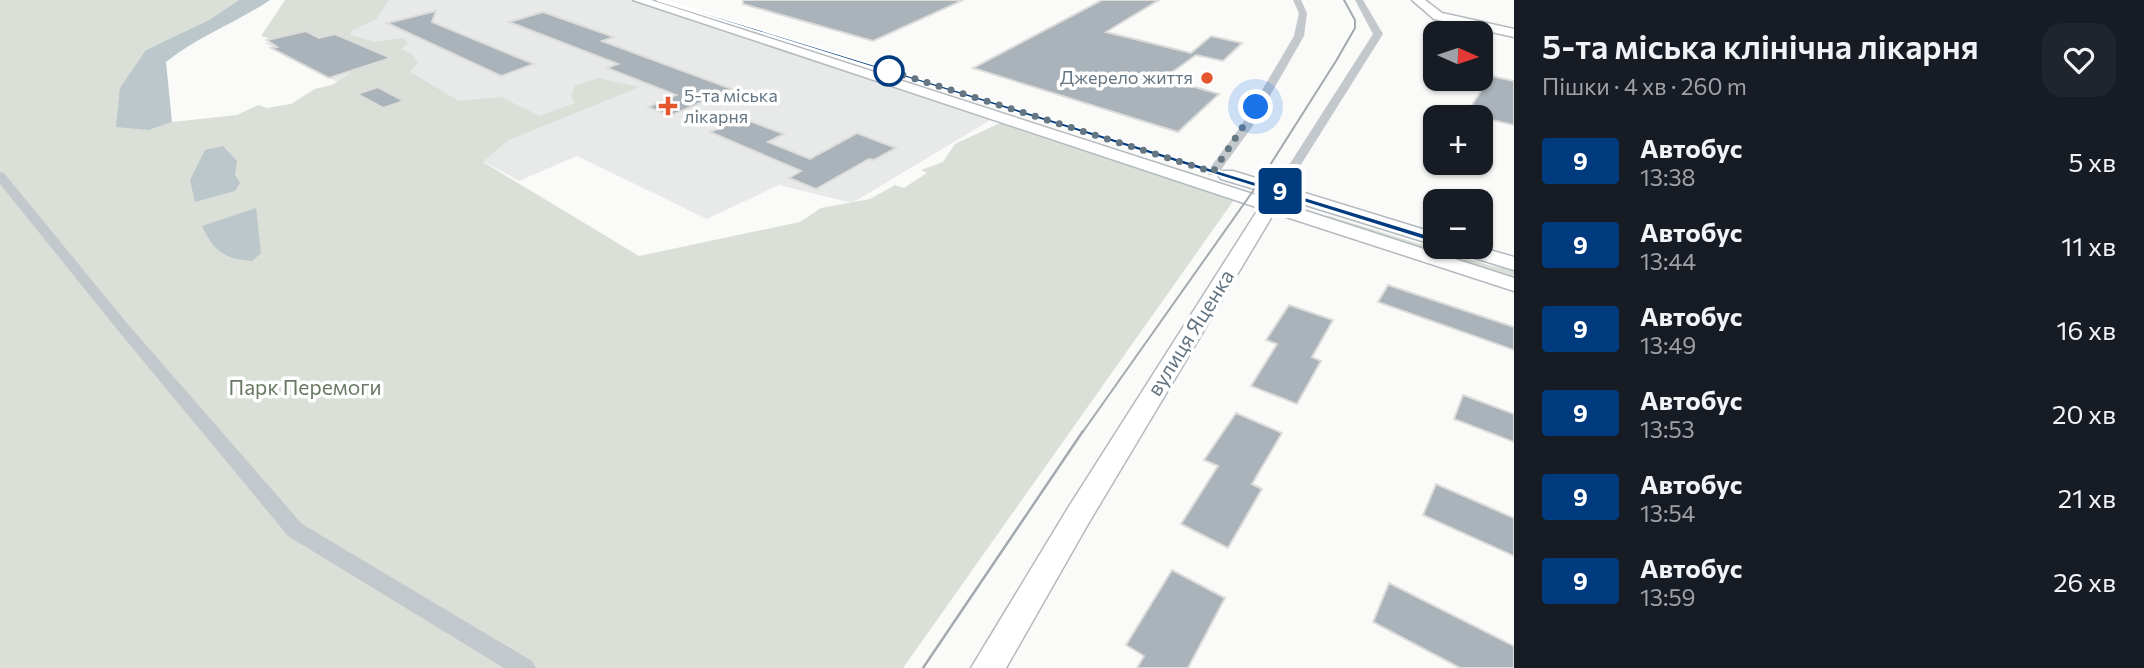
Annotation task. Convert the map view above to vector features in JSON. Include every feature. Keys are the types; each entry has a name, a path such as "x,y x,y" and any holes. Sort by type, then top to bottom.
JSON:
{"main road":[{"path":"639,0 1274,198 1514,285"},
{"path":"661,0 993,109 1213,172 1274,198 1423,236"},
{"path":"1418,0 1438,16 1514,33"},
{"name":"вулиця Яценка","path":"988,668 1078,516 1274,198"},
{"path":"1493,258 1514,264"}],"street":[{"path":"1213,172 1246,127 1300,36 1303,13 1297,0"},
{"name":"вулиця Яценка","path":"1274,198 1378,34 1359,0"},
{"path":"0,176 121,325 295,530 524,668"}],"shaded area":[{"path":"239,0 270,0 166,62 172,122 149,130 116,127 120,88 146,50 209,20"},
{"name":"5-та міська лікарня","path":"367,0 639,0 994,118 852,203 779,185 707,219 577,156 519,181 265,43 360,18"},
{"path":"223,146 237,161 235,175 240,183 235,191 195,202 190,180 205,150"},
{"path":"256,208 261,253 252,261 227,256 221,252 211,242 202,226"}],"green space":[{"name":"Парк Перемоги","path":"0,0 239,0 209,20 146,50 149,130 172,122 237,115 258,105 267,108 291,104 315,89 332,85 351,73 305,49 261,36 285,0 389,0 376,19 351,31 351,35 374,42 403,38 408,43 401,49 412,54 418,63 410,72 459,101 501,97 540,116 575,103 571,96 575,86 598,78 639,87 507,141 483,162 639,256 800,222 821,208 870,199 895,185 904,188 927,173 921,170 943,162 955,144 1000,123 1234,200 903,668 0,668"},
{"path":"1329,216 1423,245 1423,249 1323,217"},
{"path":"1452,259 1469,259 1514,270 1514,279"}],"building":[{"path":"743,0 963,0 873,41 743,4"},
{"path":"1102,0 1159,0 1106,32 1191,53 1211,36 1242,43 1223,61 1196,55 1164,78 1219,94 1178,132 973,68"},
{"path":"436,11 432,22 534,64 501,76 387,23"},
{"path":"543,12 614,37 602,41 732,89 670,116 648,107 676,95 607,68 618,64 509,22"},
{"path":"306,31 319,38 335,34 391,58 329,78 271,48 277,47 267,40"},
{"path":"1493,76 1514,81 1514,125 1493,120 1493,105 1472,105 1481,91 1493,91"},
{"path":"378,87 404,101 383,108 357,94"},
{"path":"742,118 784,134 768,142 810,159 857,133 896,148 874,160 869,159 816,189 789,178 801,171 710,132"},
{"path":"1388,285 1514,327 1514,350 1378,302"},
{"path":"1289,305 1333,320 1312,357 1321,361 1297,404 1251,386 1277,344 1266,340"},
{"path":"1463,395 1514,414 1514,442 1454,419"},
{"path":"1236,413 1282,433 1252,484 1262,489 1228,548 1181,524 1218,466 1204,460"},
{"path":"1436,484 1514,518 1514,556 1423,515"},
{"path":"1172,570 1225,598 1188,668 1137,668 1144,656 1126,645"},
{"path":"1389,583 1514,646 1514,668 1460,668 1373,622"}],"tram line":[{"path":"1082,433 1258,184 1336,61 1355,28 1355,20 1344,0"},
{"path":"923,668 1083,431"}],"bus line":[{"name":"9","path":"661,0 1423,235"}],"place":[{"name":"Джерело життя","path":"1207,78"},
{"name":"5-та міська лікарня","path":"668,106"}],"route":[{"path":"889,71 884,69 1213,172 1246,127 1256,107"}]}
